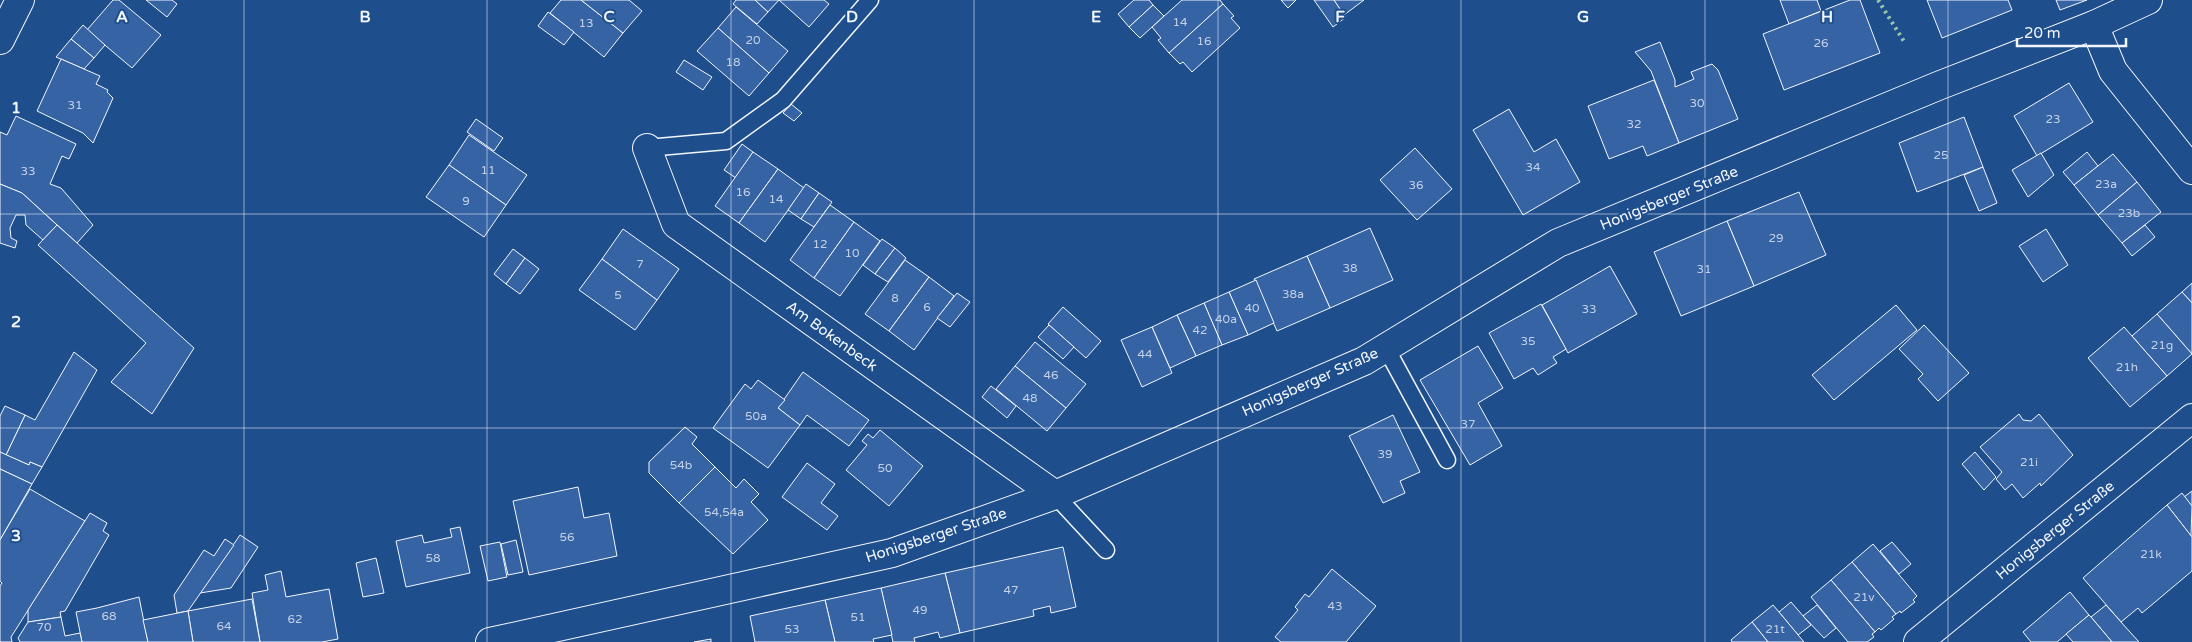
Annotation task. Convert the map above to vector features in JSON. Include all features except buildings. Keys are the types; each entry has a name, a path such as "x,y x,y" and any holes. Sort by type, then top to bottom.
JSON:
{"street":[{"path":"0,40 20,0"},
{"name":"Honigsberger Straße","path":"490,642 892,552 1055,495 1364,361 1558,243 1938,86 2094,25 2148,0"},
{"path":"2094,25 2113,71 2192,170"},
{"name":"Am Bokenbeck","path":"647,148 676,224 1055,495"},
{"name":"Honigsberger Straße","path":"1918,642 2192,418"}],"lane":[{"path":"647,148 726,141 783,100 870,0"},
{"path":"1386,348 1447,460"},
{"path":"1055,495 1106,550"}],"hedge":[{"path":"1878,0 1905,43"}]}
